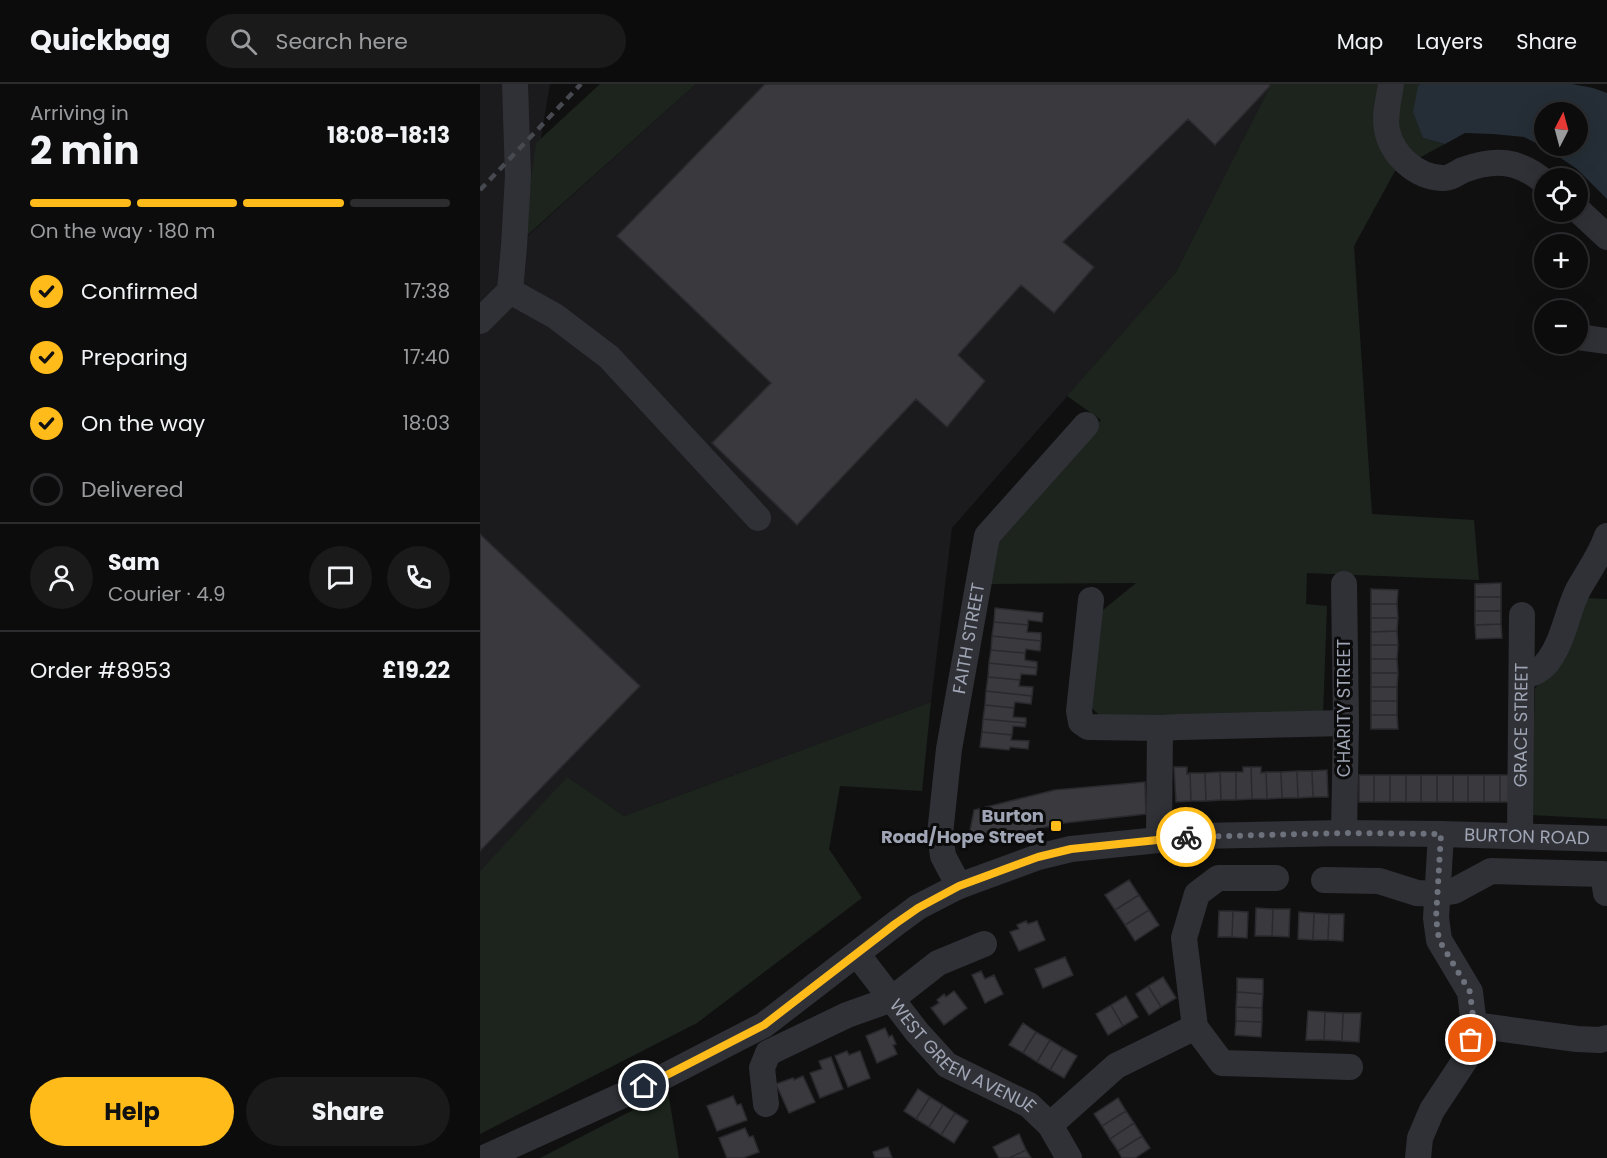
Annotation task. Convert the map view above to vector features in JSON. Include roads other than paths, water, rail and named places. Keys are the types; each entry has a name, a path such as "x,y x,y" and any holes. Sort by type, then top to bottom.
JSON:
{"street":[{"path":"480,321 510,291 518,176 515,84"},
{"path":"1391,84 1386,117 1387,130 1399,155 1412,168 1444,179 1479,165 1500,163 1516,164 1534,173"},
{"path":"1588,219 1607,237"},
{"path":"510,291 555,315 609,357 758,518"},
{"path":"1588,338 1607,341"},
{"name":"FAITH STREET","path":"959,886 944,856 940,834 949,749 987,536 1086,425"},
{"path":"1522,676 1533,674 1550,659 1578,592 1603,549 1607,536"},
{"name":"CHARITY STREET","path":"1344,584 1346,723 1344,833"},
{"path":"1091,600 1079,711 1081,722 1088,727 1160,728 1346,723"},
{"name":"GRACE STREET","path":"1520,836 1522,615"},
{"path":"1159,839 1160,728"},
{"name":"BURTON ROAD","path":"484,1158 663,1077 764,1025 918,908 959,886 1038,857 1071,849 1197,836 1344,833 1607,839"},
{"path":"1418,1158 1420,1138 1432,1110 1469,1054 1474,1025 1470,992 1439,940 1436,918 1441,834"},
{"path":"1324,880 1379,880 1417,893 1437,894 1454,891 1491,872 1603,874 1606,893"},
{"path":"1276,878 1218,878 1197,894 1184,938 1195,1027 1222,1063 1350,1067"},
{"path":"766,1104 762,1068 768,1053 847,1015 892,999 938,963 984,944"},
{"name":"WEST GREEN AVENUE","path":"857,954 924,1041 946,1065 1029,1106 1050,1125 1069,1158"},
{"path":"1474,1025 1577,1039 1607,1038"},
{"path":"1050,1125 1116,1066 1195,1027"}],"railway":[{"path":"480,190 581,84"}],"place":[{"name":"Burton Road/Hope Street","path":"1056,826"}]}
